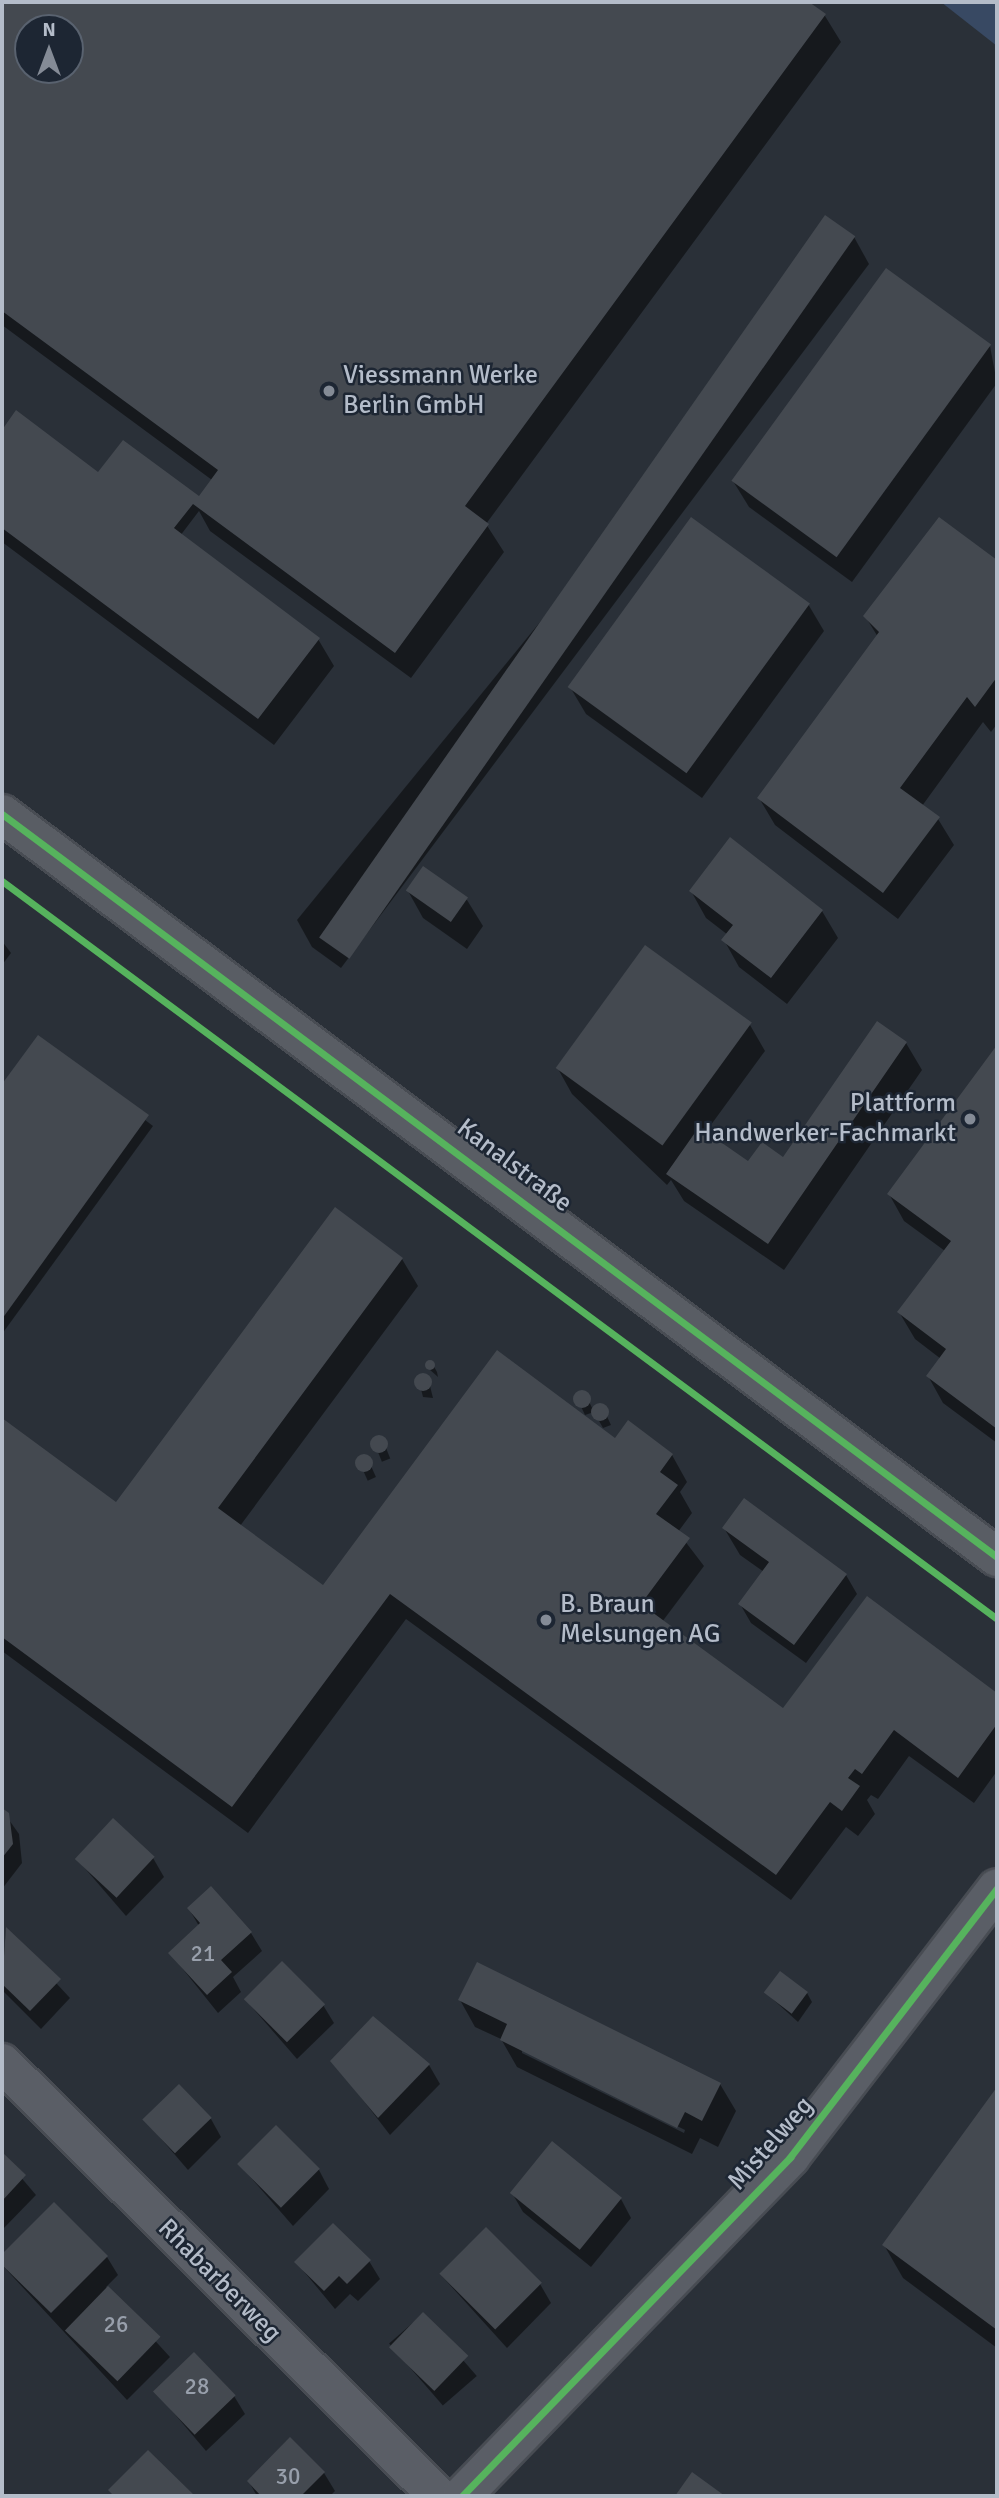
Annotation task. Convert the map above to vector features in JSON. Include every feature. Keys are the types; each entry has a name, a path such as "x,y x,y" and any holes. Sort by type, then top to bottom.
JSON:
{"street":[{"name":"Kanalstraße","path":"2,814 997,1557"},
{"name":"Mistelweg","path":"462,2496 790,2157 997,1888"},
{"name":"Rhabarberweg","path":"2,2063 438,2496"}],"water":[{"path":"941,2 997,2 997,46"}],"building":[{"name":"Viessmann Werke Berlin GmbH","path":"2,2 809,2 826,14 465,506 489,524 395,653 193,504 174,528 320,638 258,719 2,528 2,430 16,410 98,472 123,440 199,496 218,470 2,311"},
{"path":"825,215 855,236 349,959 319,937"},
{"path":"886,268 991,344 837,557 731,481"},
{"path":"691,517 810,603 686,773 568,687"},
{"path":"939,517 997,560 997,677 975,707 967,697 900,788 940,817 883,893 757,798 879,632 863,616"},
{"path":"730,837 823,910 771,978 721,940 733,925 689,891"},
{"path":"423,866 468,898 451,922 406,891"},
{"path":"645,945 752,1023 662,1146 556,1068"},
{"path":"877,1021 907,1042 768,1244 666,1174 699,1127 748,1161 762,1142 783,1157"},
{"path":"38,1035 149,1115 2,1319 2,1084"},
{"path":"997,1045 997,1429 926,1376 946,1349 897,1312 951,1241 887,1194"},
{"path":"335,1207 403,1258 218,1508 323,1585 497,1350 615,1438 628,1420 673,1454 660,1472 678,1485 656,1514 690,1538 641,1604 783,1708 867,1596 997,1693 997,1724 958,1778 894,1730 862,1774 855,1769 848,1778 860,1786 842,1811 830,1802 776,1875 390,1594 232,1807 2,1637 2,1418 116,1502"},
{"path":"430,1360 435,1365 430,1370 425,1365"},
{"path":"423,1373 429,1376 432,1382 429,1388 423,1391 417,1388 414,1382 417,1376"},
{"path":"582,1390 588,1393 591,1399 588,1405 582,1408 576,1405 573,1399 576,1393"},
{"path":"600,1403 606,1406 609,1412 606,1418 600,1421 594,1418 591,1412 594,1406"},
{"path":"379,1435 385,1438 388,1444 385,1450 379,1453 373,1450 370,1444 373,1438"},
{"path":"364,1454 370,1457 373,1463 370,1469 364,1472 358,1469 355,1463 358,1457"},
{"path":"744,1498 847,1574 794,1645 738,1604 769,1562 722,1528"},
{"path":"2,1808 9,1813 13,1844 2,1858"},
{"path":"113,1818 155,1857 116,1898 75,1859"},
{"path":"211,1886 252,1932 221,1960 232,1972 207,1995 168,1953 200,1923 187,1908"},
{"path":"6,1927 61,1979 30,2011 2,1984"},
{"path":"282,1961 325,2004 287,2042 244,1999"},
{"path":"477,1962 721,2083 702,2121 685,2112 677,2128 500,2040 507,2024 458,2000"},
{"path":"780,1971 808,1992 792,2014 764,1993"},
{"path":"373,2016 430,2064 378,2118 330,2061"},
{"path":"179,2084 212,2118 175,2153 142,2119"},
{"path":"997,2087 997,2330 882,2245"},
{"path":"276,2125 320,2169 281,2208 237,2164"},
{"path":"552,2141 622,2198 580,2250 510,2193"},
{"path":"2,2152 26,2175 2,2201"},
{"path":"54,2202 108,2256 51,2313 2,2265 2,2254"},
{"path":"333,2223 371,2260 347,2284 339,2276 324,2291 294,2262"},
{"path":"486,2227 542,2283 495,2330 439,2274"},
{"path":"108,2286 161,2337 117,2381 65,2331"},
{"path":"423,2312 468,2356 434,2391 389,2347"},
{"path":"194,2352 236,2395 195,2435 153,2392"},
{"path":"290,2437 325,2472 301,2496 261,2496 247,2481"},
{"path":"148,2450 195,2496 114,2496 108,2490"},
{"path":"692,2472 725,2496 675,2496"}],"cycle path":[{"path":"2,814 997,1557"},
{"path":"2,881 997,1619"},
{"path":"462,2496 790,2157 997,1888"}],"place":[{"name":"Viessmann Werke Berlin GmbH","path":"329,391"},
{"name":"Plattform Handwerker-Fachmarkt","path":"970,1119"},
{"name":"B. Braun Melsungen AG","path":"546,1620"}]}
